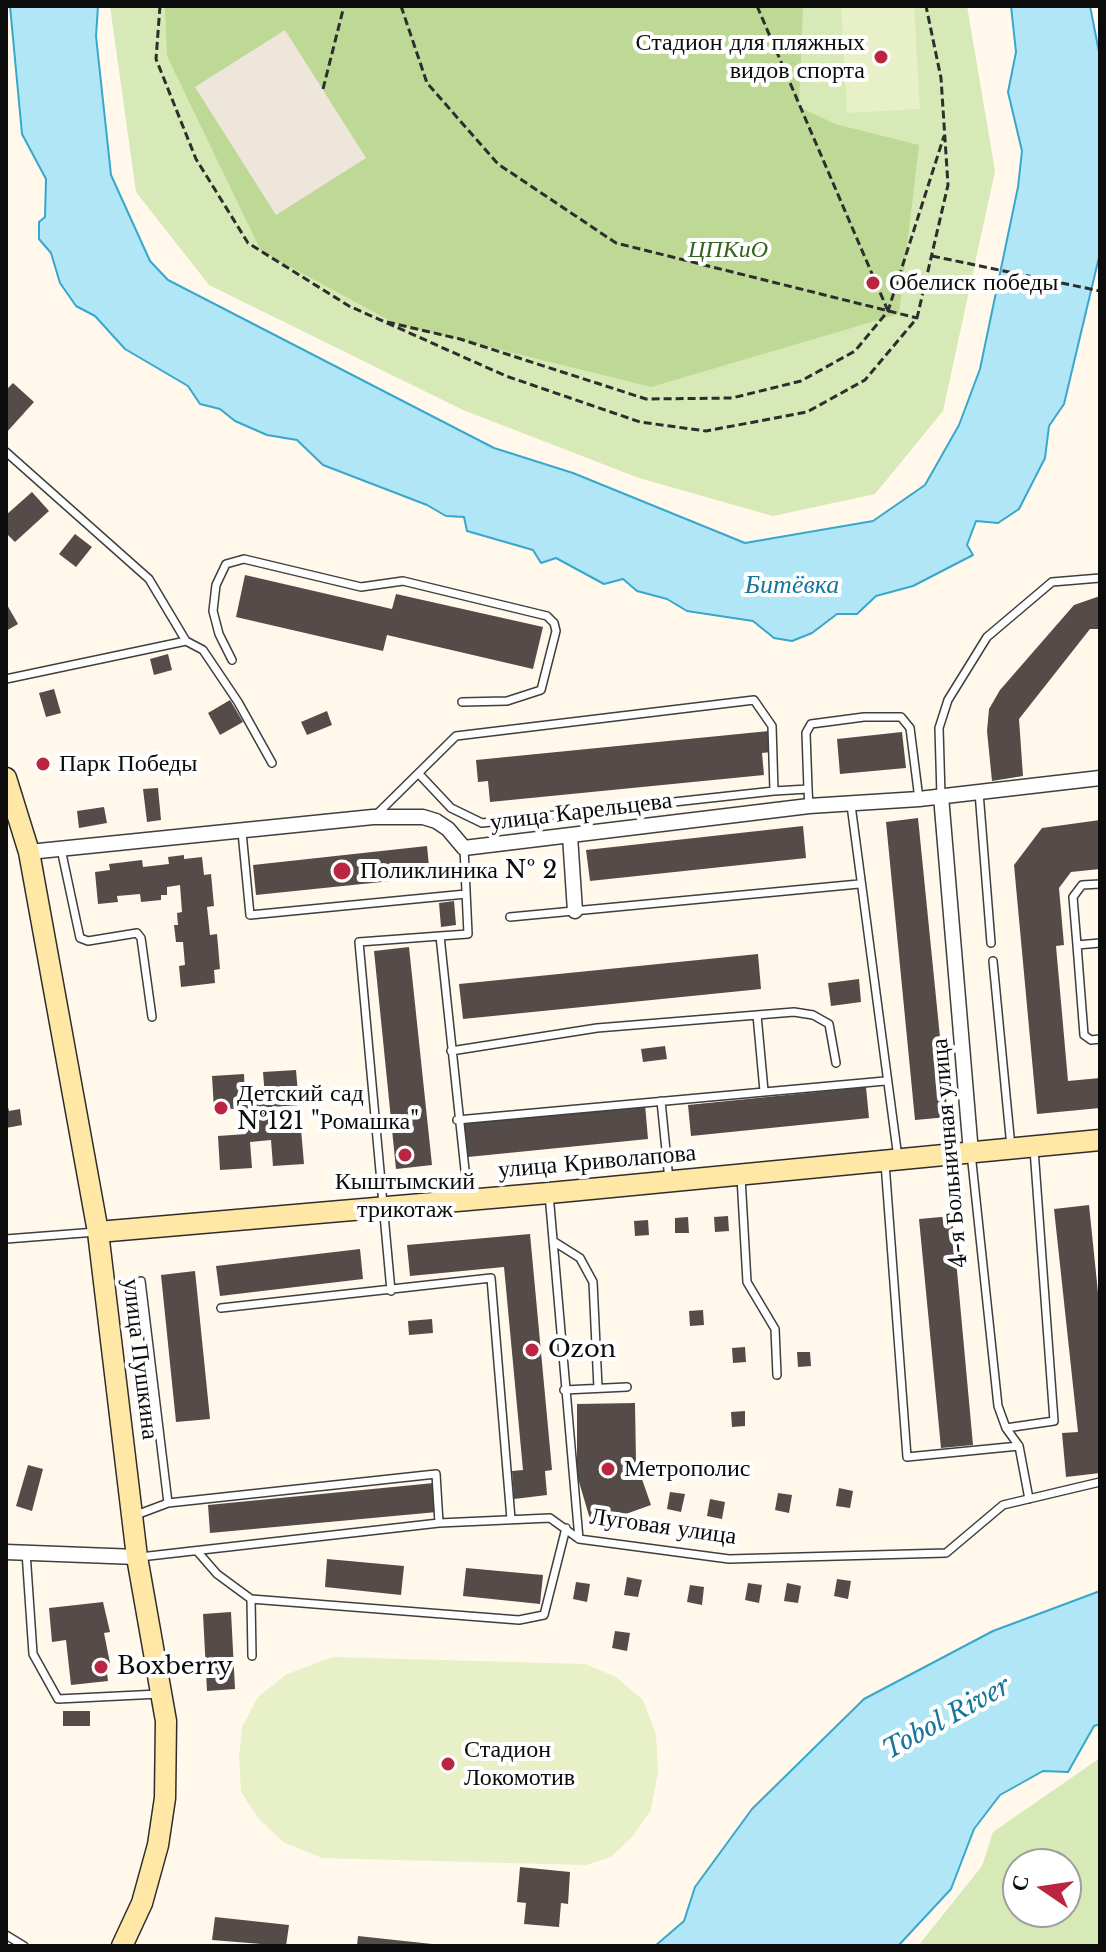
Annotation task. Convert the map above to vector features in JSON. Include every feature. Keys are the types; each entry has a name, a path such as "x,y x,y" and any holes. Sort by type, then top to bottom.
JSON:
{"main road":[{"name":"улица Пушкина","path":"6,778 29,852 98,1232 137,1557 166,1721 165,1798 158,1845 142,1903 122,1946"},
{"name":"улица Криволапова","path":"98,1232 669,1182 1100,1140"}],"street":[{"name":"улица Карельцева","path":"448,829 464,848 809,806 919,799 1100,778"},
{"name":"4-я Больничная улица","path":"941,796 971,1153"},
{"path":"29,852 373,817 423,817 448,829"},
{"path":"570,836 575,911"},
{"path":"6,1552 137,1557"}],"lane":[{"path":"6,452 149,579 186,641 203,650 238,702 272,763"},
{"path":"232,660 219,634 213,611 216,585 226,564 244,559 361,587 403,581 547,616 554,623 556,631 541,690 507,701 462,702"},
{"path":"941,796 939,728 948,700 987,637 1052,582 1100,578"},
{"path":"6,679 186,641"},
{"path":"373,817 456,736 754,700 772,726 774,791"},
{"path":"809,806 806,733 811,724 864,717 901,717 910,728 919,799"},
{"path":"419,774 453,809 482,823 808,789"},
{"path":"979,792 991,943"},
{"path":"851,805 892,1160 907,1457 1019,1446"},
{"path":"448,829 453,809"},
{"path":"242,832 250,915 466,894"},
{"path":"391,1291 359,942 468,934 464,848"},
{"path":"61,849 80,938 88,941 137,933 141,938 152,1017"},
{"path":"510,917 859,884"},
{"path":"1100,884 1082,885 1073,897 1084,1035 1091,1040 1100,1039"},
{"path":"440,936 457,1120 468,1200"},
{"path":"1077,945 1100,943"},
{"path":"993,961 1011,1149"},
{"path":"451,1051 597,1028 794,1012 813,1015 829,1024 836,1063"},
{"path":"757,1015 764,1091"},
{"path":"457,1120 885,1081"},
{"path":"661,1101 669,1182"},
{"path":"1006,1428 1054,1421 1033,1147"},
{"name":"4-я Больничная улица","path":"971,1153 998,1406 1006,1428 1019,1446 1029,1499"},
{"path":"741,1175 747,1282 775,1329 777,1375"},
{"path":"549,1193 579,1539"},
{"path":"6,1239 98,1232"},
{"path":"553,1241 580,1258 593,1282 598,1388"},
{"path":"221,1308 491,1278 511,1519"},
{"path":"141,1281 168,1503"},
{"path":"564,1390 627,1387"},
{"path":"133,1516 168,1503 436,1474 439,1523"},
{"name":"Луговая улица","path":"137,1557 439,1523 550,1518 579,1539 729,1559 946,1553 1003,1505 1100,1482"},
{"path":"197,1551 217,1574 251,1599 519,1620 544,1615 566,1528"},
{"path":"26,1552 33,1654 58,1699 161,1694"},
{"path":"251,1599 252,1656"},
{"path":"6,1935 24,1946"}],"path":[{"path":"160,6 156,59 196,159 248,243 349,306 506,376 640,422 706,431 807,412 865,380 917,318 948,185 941,78 926,6"},
{"path":"323,89 344,6"},
{"path":"401,6 427,83 498,164 616,243 917,318"},
{"path":"757,6 888,311"},
{"path":"380,320 460,339 646,399 732,398 801,381 855,351 888,311 945,132"},
{"path":"932,256 1100,291"}],"green space":[{"name":"ЦПКиО","path":"110,6 967,6 995,171 943,411 875,494 773,516 639,478 463,410 209,285 136,192"},
{"name":"ЦПКиО","path":"165,6 803,6 799,107 835,124 919,145 899,314 651,387 396,324 261,251 167,56"},
{"name":"Стадион для пляжных видов спорта","path":"841,6 914,6 920,109 847,113"},
{"name":"Стадион Локомотив","path":"333,1657 585,1664 616,1677 643,1700 656,1734 658,1772 651,1810 632,1837 611,1857 586,1865 322,1858 283,1842 258,1818 241,1792 239,1757 242,1727 258,1697 287,1674"},
{"path":"1100,1758 1100,1946 918,1946 982,1866 993,1832"}],"shaded area":[{"path":"285,30 366,158 276,215 195,87"}],"water":[{"name":"Битёвка","path":"10,6 98,6 96,36 111,175 150,261 168,280 494,448 573,473 745,543 873,521 925,485 959,425 980,369 1018,187 1022,151 1008,92 1016,52 1011,6 1090,6 1100,57 1100,253 1064,404 1049,426 1045,458 1019,509 998,523 976,521 967,545 973,555 913,586 876,596 857,614 837,614 812,633 792,641 774,638 753,621 687,611 667,599 637,591 623,579 604,584 556,558 541,563 533,550 467,531 464,517 446,516 427,505 323,465 297,440 267,435 235,421 220,409 200,404 188,386 125,349 95,316 76,306 60,283 51,253 39,239 39,222 45,217 46,179 22,134"},
{"name":"Tobol River","path":"1100,1591 1100,1724 1094,1726 1068,1772 1043,1771 1000,1795 974,1829 951,1889 898,1946 655,1946 684,1921 695,1887 752,1809 864,1699 993,1631"}],"building":[{"path":"13,383 34,402 6,433 6,390"},
{"path":"32,492 49,511 15,542 6,533 6,515"},
{"path":"75,534 92,547 76,567 59,554"},
{"path":"245,575 392,609 396,594 543,627 533,669 387,635 383,651 236,617"},
{"path":"1100,596 1100,629 1090,629 1019,719 1023,776 992,781 987,731 989,709 1000,690 1074,605"},
{"path":"6,603 18,624 6,631"},
{"path":"168,654 172,670 154,675 150,659"},
{"path":"54,689 61,713 46,717 39,693"},
{"path":"230,700 243,722 220,735 208,713"},
{"path":"327,711 332,725 307,735 301,722"},
{"path":"769,731 771,752 762,753 764,775 490,802 488,781 478,782 476,760"},
{"path":"902,732 906,768 840,774 837,739"},
{"path":"158,788 161,820 147,822 143,789"},
{"path":"104,807 107,823 79,828 77,811"},
{"path":"918,818 948,1117 915,1120 886,822"},
{"path":"1100,820 1100,869 1071,872 1059,888 1064,945 1056,946 1068,1081 1100,1078 1100,1108 1037,1114 1014,865 1042,828"},
{"path":"803,826 806,858 590,881 586,850"},
{"name":"Поликлиника № 2","path":"427,846 430,877 256,895 253,865"},
{"path":"184,855 184,859 202,857 204,875 211,874 214,906 207,907 210,935 217,934 220,969 214,970 215,983 181,987 179,966 185,965 183,942 176,942 174,925 178,925 177,913 182,912 180,885 167,887 167,895 161,895 161,900 141,902 140,894 117,896 118,902 98,904 95,872 110,870 109,864 142,860 143,867 169,864 168,857"},
{"path":"454,901 456,925 441,927 439,903"},
{"path":"409,947 432,1165 396,1169 374,951"},
{"path":"758,954 761,989 463,1019 459,984"},
{"path":"859,979 861,1002 831,1006 828,983"},
{"path":"665,1046 667,1059 643,1062 641,1049"},
{"path":"296,1070 299,1105 272,1107 273,1131 301,1129 304,1164 273,1166 271,1140 250,1142 252,1168 220,1170 218,1136 246,1134 244,1108 214,1110 212,1076 244,1074 245,1098 265,1097 263,1072"},
{"path":"866,1087 869,1118 691,1136 688,1105"},
{"path":"6,1099 9,1111 20,1109 22,1125 6,1128"},
{"path":"645,1104 648,1139 468,1157 464,1121"},
{"path":"1089,1205 1100,1312 1100,1473 1066,1477 1062,1433 1078,1432 1054,1209"},
{"path":"728,1216 729,1231 715,1232 714,1217"},
{"path":"952,1216 973,1445 941,1448 919,1219"},
{"path":"688,1217 689,1233 675,1233 675,1218"},
{"path":"648,1220 649,1235 635,1236 634,1221"},
{"path":"530,1234 552,1470 545,1471 547,1495 514,1499 512,1471 523,1470 504,1267 410,1276 407,1245"},
{"path":"360,1249 363,1279 220,1296 216,1266"},
{"path":"195,1271 210,1419 176,1422 161,1275"},
{"path":"703,1310 704,1325 690,1326 689,1311"},
{"path":"432,1319 433,1333 409,1335 408,1321"},
{"path":"745,1347 746,1362 733,1363 732,1348"},
{"path":"797,1352 810,1352 811,1366 798,1367"},
{"name":"Метрополис","path":"635,1403 636,1462 651,1505 592,1526 577,1475 577,1404"},
{"path":"745,1411 745,1426 732,1427 731,1412"},
{"path":"28,1465 43,1469 32,1511 16,1506"},
{"path":"434,1483 437,1512 210,1533 208,1505"},
{"path":"839,1488 853,1491 850,1508 836,1506"},
{"path":"670,1492 685,1494 681,1512 667,1509"},
{"path":"778,1493 792,1495 789,1513 775,1510"},
{"path":"710,1499 725,1502 722,1519 707,1516"},
{"path":"327,1559 404,1566 401,1595 325,1587"},
{"path":"466,1568 543,1575 540,1604 463,1596"},
{"path":"627,1577 642,1580 638,1597 624,1595"},
{"path":"837,1579 851,1581 848,1599 834,1596"},
{"path":"576,1582 590,1584 587,1602 573,1599"},
{"path":"748,1583 762,1585 759,1603 745,1600"},
{"path":"787,1583 801,1586 798,1603 784,1601"},
{"path":"690,1585 704,1587 702,1605 687,1602"},
{"path":"103,1602 110,1632 104,1633 110,1663 106,1664 108,1681 71,1685 66,1640 52,1642 49,1608"},
{"path":"231,1612 235,1689 207,1691 203,1614"},
{"path":"615,1631 630,1633 627,1651 612,1648"},
{"path":"63,1711 90,1711 90,1726 63,1726"},
{"path":"520,1867 570,1872 568,1904 561,1903 559,1927 524,1924 526,1903 517,1902"},
{"path":"215,1917 289,1925 286,1946 212,1940"},
{"path":"358,1936 432,1944 432,1946 357,1946"}],"place":[{"name":"Стадион для пляжных видов спорта","path":"881,57"},
{"name":"Обелиск победы","path":"873,283"},
{"name":"Парк Победы","path":"43,764"},
{"name":"Поликлиника № 2","path":"342,871"},
{"name":"Детский сад №121 \"Ромашка\"","path":"221,1108"},
{"name":"Кыштымский трикотаж","path":"405,1155"},
{"name":"Ozon","path":"532,1350"},
{"name":"Метрополис","path":"608,1469"},
{"name":"Boxberry","path":"101,1667"},
{"name":"Стадион Локомотив","path":"448,1764"}]}
